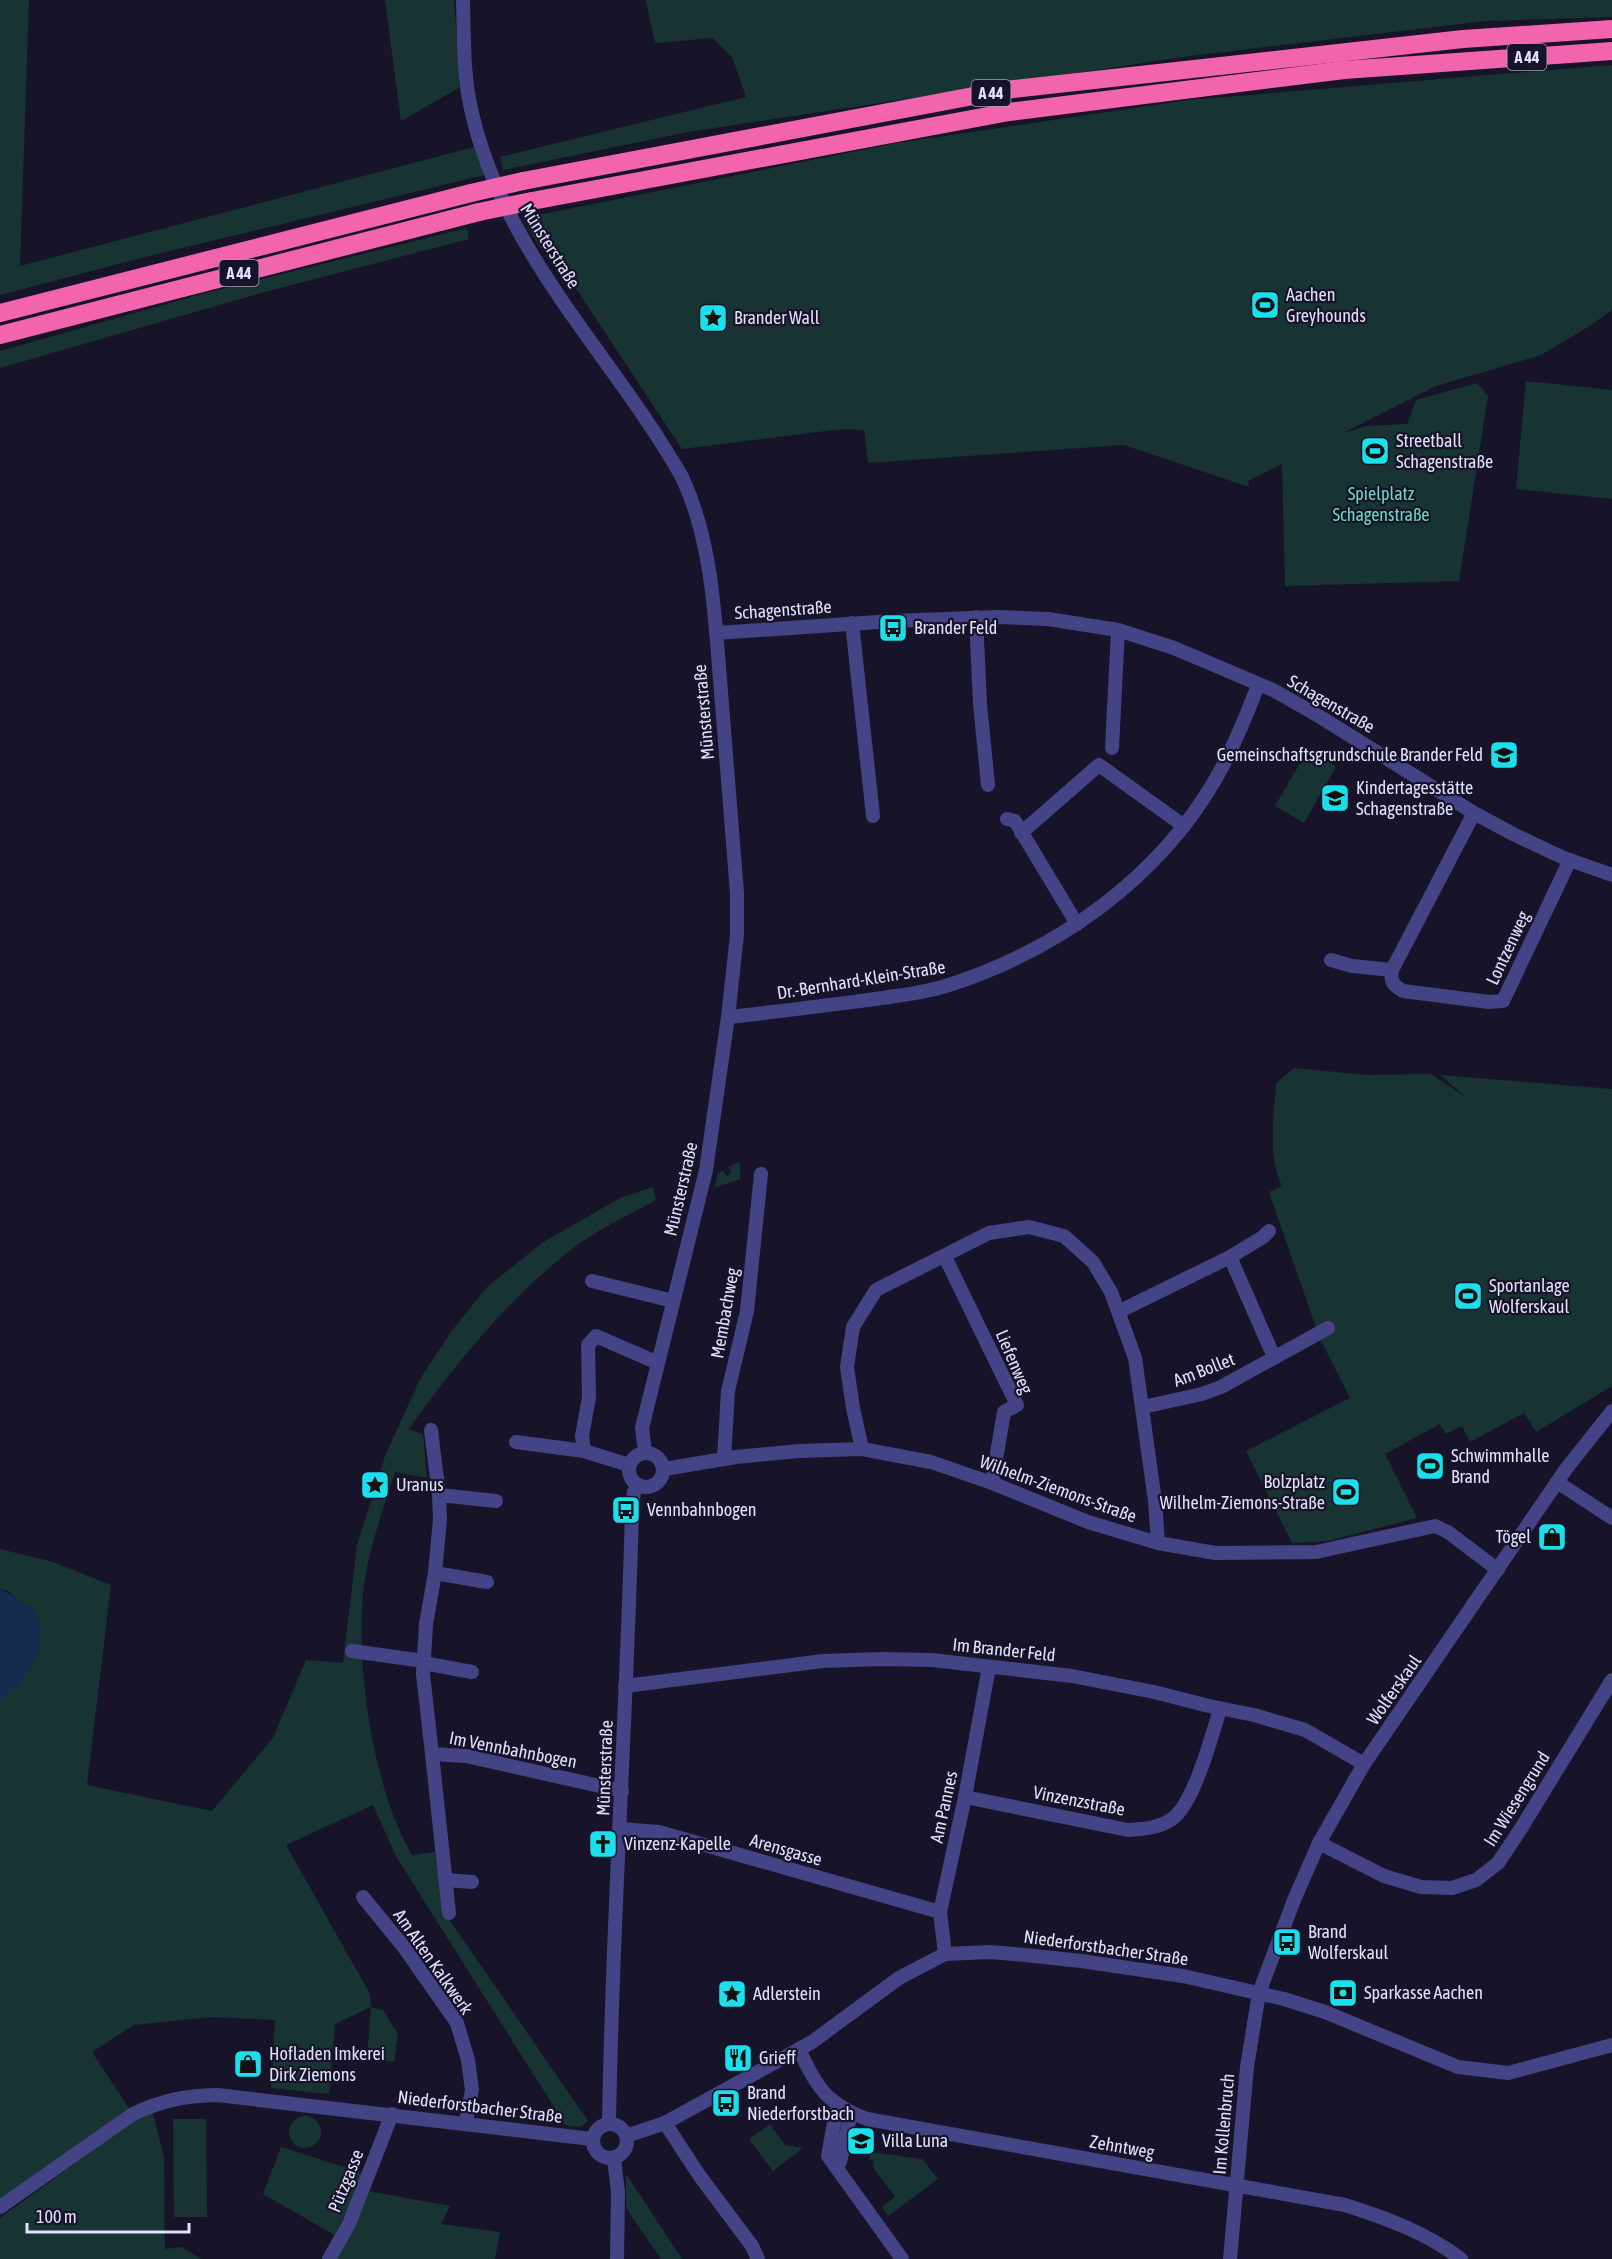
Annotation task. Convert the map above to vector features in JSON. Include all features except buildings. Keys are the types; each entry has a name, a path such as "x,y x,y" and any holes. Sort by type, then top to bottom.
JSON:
{"highway":[{"name":"A 44","path":"0,313 523,180 1005,90 1463,39 1612,29"},
{"name":"A 44","path":"0,335 479,212 1009,112 1344,70 1612,51"}],"street":[{"name":"Münsterstraße","path":"463,0 469,96 491,174 512,220 542,271 682,477 692,499 705,552 716,633 737,893 737,935 728,1017 706,1170 642,1428 645,1452"},
{"name":"Schagenstraße","path":"716,633 976,617 1044,618 1118,630 1174,648 1275,691 1474,813 1570,860 1612,875"},
{"path":"976,617 980,704 988,785"},
{"name":"Schagenstraße","path":"852,623 873,816"},
{"path":"1112,748 1118,630"},
{"name":"Dr.-Bernhard-Klein-Straße","path":"728,1017 904,995 952,985 1012,961 1077,924 1132,882 1184,826 1235,742 1258,685"},
{"path":"1021,833 1099,765 1184,826"},
{"path":"1331,960 1352,966 1392,970 1474,813"},
{"path":"1007,819 1015,821 1077,924"},
{"name":"Lontzenweg","path":"1392,970 1390,978 1394,986 1403,991 1489,1002 1503,1001 1570,860"},
{"name":"Membachweg","path":"724,1458 728,1391 747,1311 761,1174"},
{"path":"862,1449 847,1367 853,1327 876,1290 989,1233 1029,1227 1064,1236 1093,1262 1111,1292 1120,1311 1135,1358 1155,1501 1158,1543"},
{"path":"1120,1311 1230,1257 1263,1237 1269,1230"},
{"name":"Liefenweg","path":"945,1257 1017,1405 1004,1412 992,1483"},
{"path":"1230,1257 1274,1358"},
{"path":"592,1281 673,1301"},
{"name":"Am Bollet","path":"1143,1407 1202,1394 1228,1383 1328,1328"},
{"path":"584,1451 582,1436 589,1397 588,1345 590,1342 596,1336 658,1363"},
{"name":"Wolferskaul","path":"1259,1993 1294,1900 1319,1844 1364,1764 1557,1482 1612,1411"},
{"name":"Im Vennbahnbogen","path":"431,1430 440,1519 435,1574 426,1624 425,1704 449,1913"},
{"path":"516,1442 584,1451 629,1465"},
{"name":"Wilhelm-Ziemons-Straße","path":"664,1469 724,1458 799,1451 862,1449 931,1462 992,1483 1088,1522 1158,1543 1215,1553 1316,1552 1435,1526 1448,1532 1498,1570"},
{"path":"645,1452 659,1458 664,1469 662,1477 656,1484 646,1487 632,1480 629,1465 634,1456 645,1452"},
{"path":"1557,1482 1612,1518"},
{"name":"Münsterstraße","path":"609,2124 613,1964 621,1829 632,1509 634,1492 638,1485"},
{"path":"439,1495 496,1501"},
{"path":"435,1574 487,1582"},
{"path":"352,1651 472,1672"},
{"name":"Im Brander Feld","path":"626,1686 823,1661 923,1660 1072,1676 1254,1715 1305,1730 1364,1764"},
{"name":"Am Pannes","path":"945,1954 940,1912 965,1797 989,1667"},
{"name":"Im Wiesengrund","path":"1319,1844 1384,1876 1421,1887 1452,1888 1476,1880 1498,1863 1612,1680"},
{"name":"Vinzenzstraße","path":"965,1797 1128,1830 1155,1828 1174,1818 1191,1792 1220,1709"},
{"name":"Im Vennbahnbogen","path":"432,1754 455,1754 622,1791"},
{"name":"Arensgasse","path":"621,1829 659,1832 940,1912"},
{"path":"446,1881 472,1882"},
{"name":"Am Alten Kalkwerk","path":"363,1898 403,1946 457,2023 468,2060 472,2090 466,2122"},
{"name":"Niederforstbacher Straße","path":"627,2136 665,2122 799,2049 900,1978 945,1954 990,1952 1081,1961 1183,1976 1284,1999 1325,2012 1458,2067 1508,2073 1612,2045"},
{"name":"Im Kollenbruch","path":"1230,2259 1247,2067 1259,1993"},
{"name":"Zehntweg","path":"799,2049 818,2087 845,2110 884,2123 1345,2205 1433,2240 1461,2259"},
{"name":"Niederforstbacher Straße","path":"0,2206 133,2114 174,2098 217,2095 466,2122 592,2139"},
{"path":"845,2110 836,2112 828,2156 902,2259"},
{"name":"Pützgasse","path":"329,2259 348,2224 392,2114"},
{"path":"665,2122 699,2175 752,2246 758,2259"},
{"path":"609,2124 620,2127 627,2136 625,2150 614,2159 607,2159 597,2153 593,2146 592,2139 598,2128 609,2124"},
{"path":"614,2159 618,2192 617,2259"}],"green space":[{"path":"0,0 29,0 20,266 474,147 485,175 145,257 0,295"},
{"path":"385,0 454,0 460,87 401,121"},
{"path":"646,0 1612,0 1612,17 1486,21 1182,57 688,132 503,170 500,157 746,97 732,57 713,38 655,43"},
{"name":"Spielplatz Schagenstraße","path":"1612,65 1612,310 1541,355 1436,386 1343,433 1366,426 1407,424 1416,400 1477,383 1488,396 1459,581 1285,586 1282,464 1248,481 1249,487 1124,445 868,463 864,430 842,429 682,449 564,270 540,247 523,218 897,143 1189,100"},
{"path":"467,228 469,239 261,293 0,368 0,351 202,294"},
{"path":"1526,381 1612,390 1612,499 1516,489"},
{"path":"1308,750 1336,767 1304,823 1275,806"},
{"name":"Sportanlage Wolferskaul","path":"1294,1068 1366,1075 1431,1074 1467,1098 1440,1075 1612,1089 1612,1386 1536,1432 1524,1413 1470,1442 1462,1426 1446,1434 1440,1424 1385,1454 1417,1518 1328,1541 1292,1543 1246,1451 1350,1398 1320,1339 1269,1192 1282,1186 1274,1162 1273,1149 1276,1083"},
{"path":"740,1162 740,1179 714,1188 718,1174 723,1170 727,1176 732,1172 728,1167"},
{"path":"653,1187 656,1200 578,1244 523,1292 482,1335 409,1429 423,1434 427,1478 395,1472 371,1551 362,1609 364,1682 369,1720 376,1758 398,1827 412,1855 435,1852 444,1912 588,2121 580,2127 566,2126 397,1858 373,1805 286,1845 370,1994 371,2007 335,2024 329,2094 271,2088 275,2020 210,2017 134,2025 92,2052 130,2110 0,2200 0,1702 28,1671 39,1646 40,1633 31,1606 21,1604 10,1592 0,1589 0,1549 53,1562 111,1585 87,1785 212,1811 273,1738 306,1660 343,1663 357,1545 385,1456 421,1377 451,1332 487,1287 542,1243 620,1198"},
{"path":"371,2007 383,2010 398,2034 394,2062 367,2058"},
{"path":"152,2111 164,2156 165,2249 181,2247 202,2259 0,2259 0,2218 136,2119"},
{"path":"305,2116 316,2121 321,2132 316,2143 305,2148 294,2143 289,2132 294,2121"},
{"path":"173,2119 206,2119 207,2217 174,2217"},
{"path":"770,2124 785,2145 803,2148 773,2171 749,2139"},
{"path":"281,2147 363,2173 361,2182 335,2235 263,2194"},
{"path":"871,2152 922,2159 938,2179 888,2216 882,2207 895,2197 873,2167 874,2160 869,2159"},
{"path":"626,2174 682,2259 661,2259 626,2208"},
{"path":"368,2191 450,2206 441,2224 500,2232 495,2259 334,2259"}],"water":[{"path":"0,1589 18,1598 21,1604 31,1606 38,1617 41,1640 37,1656 18,1688 0,1702"}],"place":[{"name":"Aachen Greyhounds","path":"1265,305"},
{"name":"Brander Wall","path":"713,318"},
{"name":"Streetball Schagenstraße","path":"1375,451"},
{"name":"Brander Feld","path":"893,628"},
{"name":"Gemeinschaftsgrundschule Brander Feld","path":"1504,755"},
{"name":"Kindertagesstätte Schagenstraße","path":"1335,798"},
{"name":"Sportanlage Wolferskaul","path":"1468,1296"},
{"name":"Schwimmhalle Brand","path":"1430,1466"},
{"name":"Uranus","path":"375,1485"},
{"name":"Bolzplatz Wilhelm-Ziemons-Straße","path":"1346,1492"},
{"name":"Vennbahnbogen","path":"626,1510"},
{"name":"Tögel","path":"1552,1537"},
{"name":"Vinzenz-Kapelle","path":"603,1844"},
{"name":"Brand Wolferskaul","path":"1287,1942"},
{"name":"Sparkasse Aachen","path":"1343,1993"},
{"name":"Adlerstein","path":"732,1994"},
{"name":"Grieff","path":"738,2058"},
{"name":"Hofladen Imkerei Dirk Ziemons","path":"248,2064"},
{"name":"Brand Niederforstbach","path":"726,2103"},
{"name":"Villa Luna","path":"861,2141"}]}
